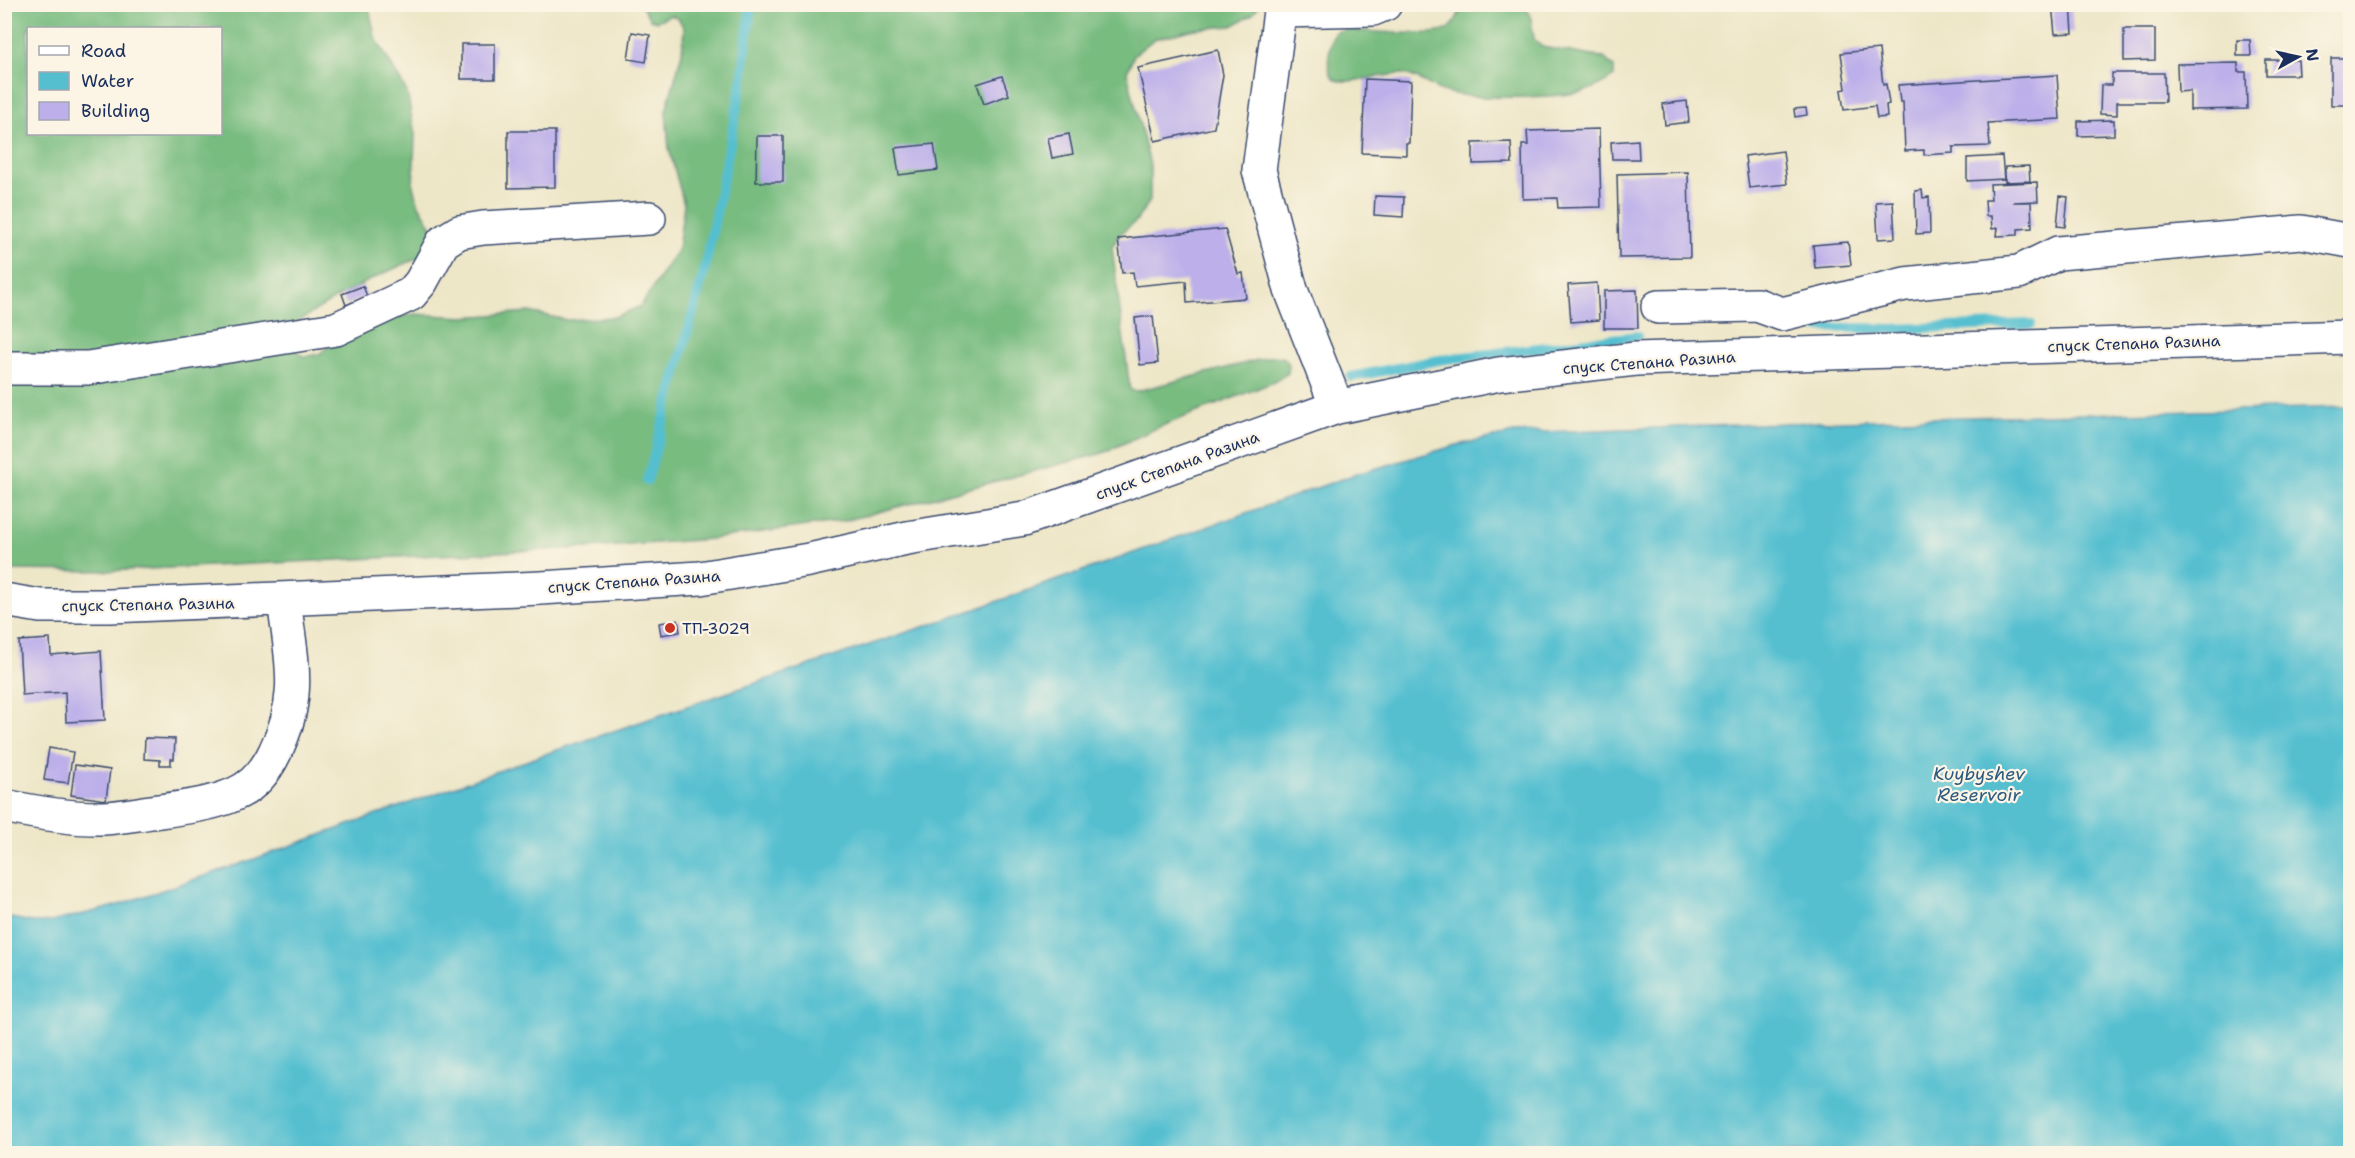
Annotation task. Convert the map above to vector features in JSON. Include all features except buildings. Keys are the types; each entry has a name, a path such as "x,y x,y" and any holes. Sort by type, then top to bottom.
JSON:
{"street":[{"path":"1337,407 1291,290 1259,170 1281,8 1373,9 1384,4"},
{"path":"4,368 88,368 336,329 411,294 421,282 443,242 459,232 483,228 649,218"},
{"path":"1658,307 1757,305 1782,314 1905,284 2019,272 2058,253 2301,232 2350,241"},
{"name":"спуск Степана Разина","path":"4,600 40,606 110,606 541,588 700,578 809,560 907,538 1024,519 1337,407 1499,374 1636,359 2350,337"},
{"path":"4,806 37,813 104,818 187,807 235,795 253,783 269,765 285,733 293,701 293,669 284,600"}],"green space":[{"path":"1525,4 1531,19 1534,39 1542,47 1604,58 1614,67 1614,76 1582,92 1532,97 1493,97 1445,92 1403,74 1340,81 1331,75 1329,70 1331,42 1335,32 1344,30 1441,32 1453,24 1462,5"},
{"path":"5,5 370,5 375,37 407,92 415,135 413,187 419,205 434,230 419,258 355,288 294,325 292,347 304,357 319,354 333,343 372,322 414,314 463,317 529,312 567,320 615,317 641,306 678,249 684,204 669,149 666,111 682,53 684,29 679,19 671,15 657,21 650,19 641,5 1259,5 1253,14 1232,26 1195,29 1154,39 1134,55 1127,72 1150,165 1150,201 1136,221 1119,235 1112,247 1130,390 1137,391 1273,356 1283,357 1289,364 1288,373 1274,382 1159,427 1103,453 844,521 711,539 603,547 107,571 5,570"}],"water":[{"name":"Kuybyshev Reservoir","path":"2350,407 2350,1153 5,1153 5,917 32,922 51,922 112,907 243,863 551,752 967,612 1353,475 1457,445 1514,433 1930,418"}],"waterway":[{"path":"647,481 705,268 742,82 751,4"},
{"path":"1812,327 1893,329 2031,324"},
{"path":"1351,377 1439,360 1637,336"}],"place":[{"name":"ТП-3029","path":"670,628"}]}
